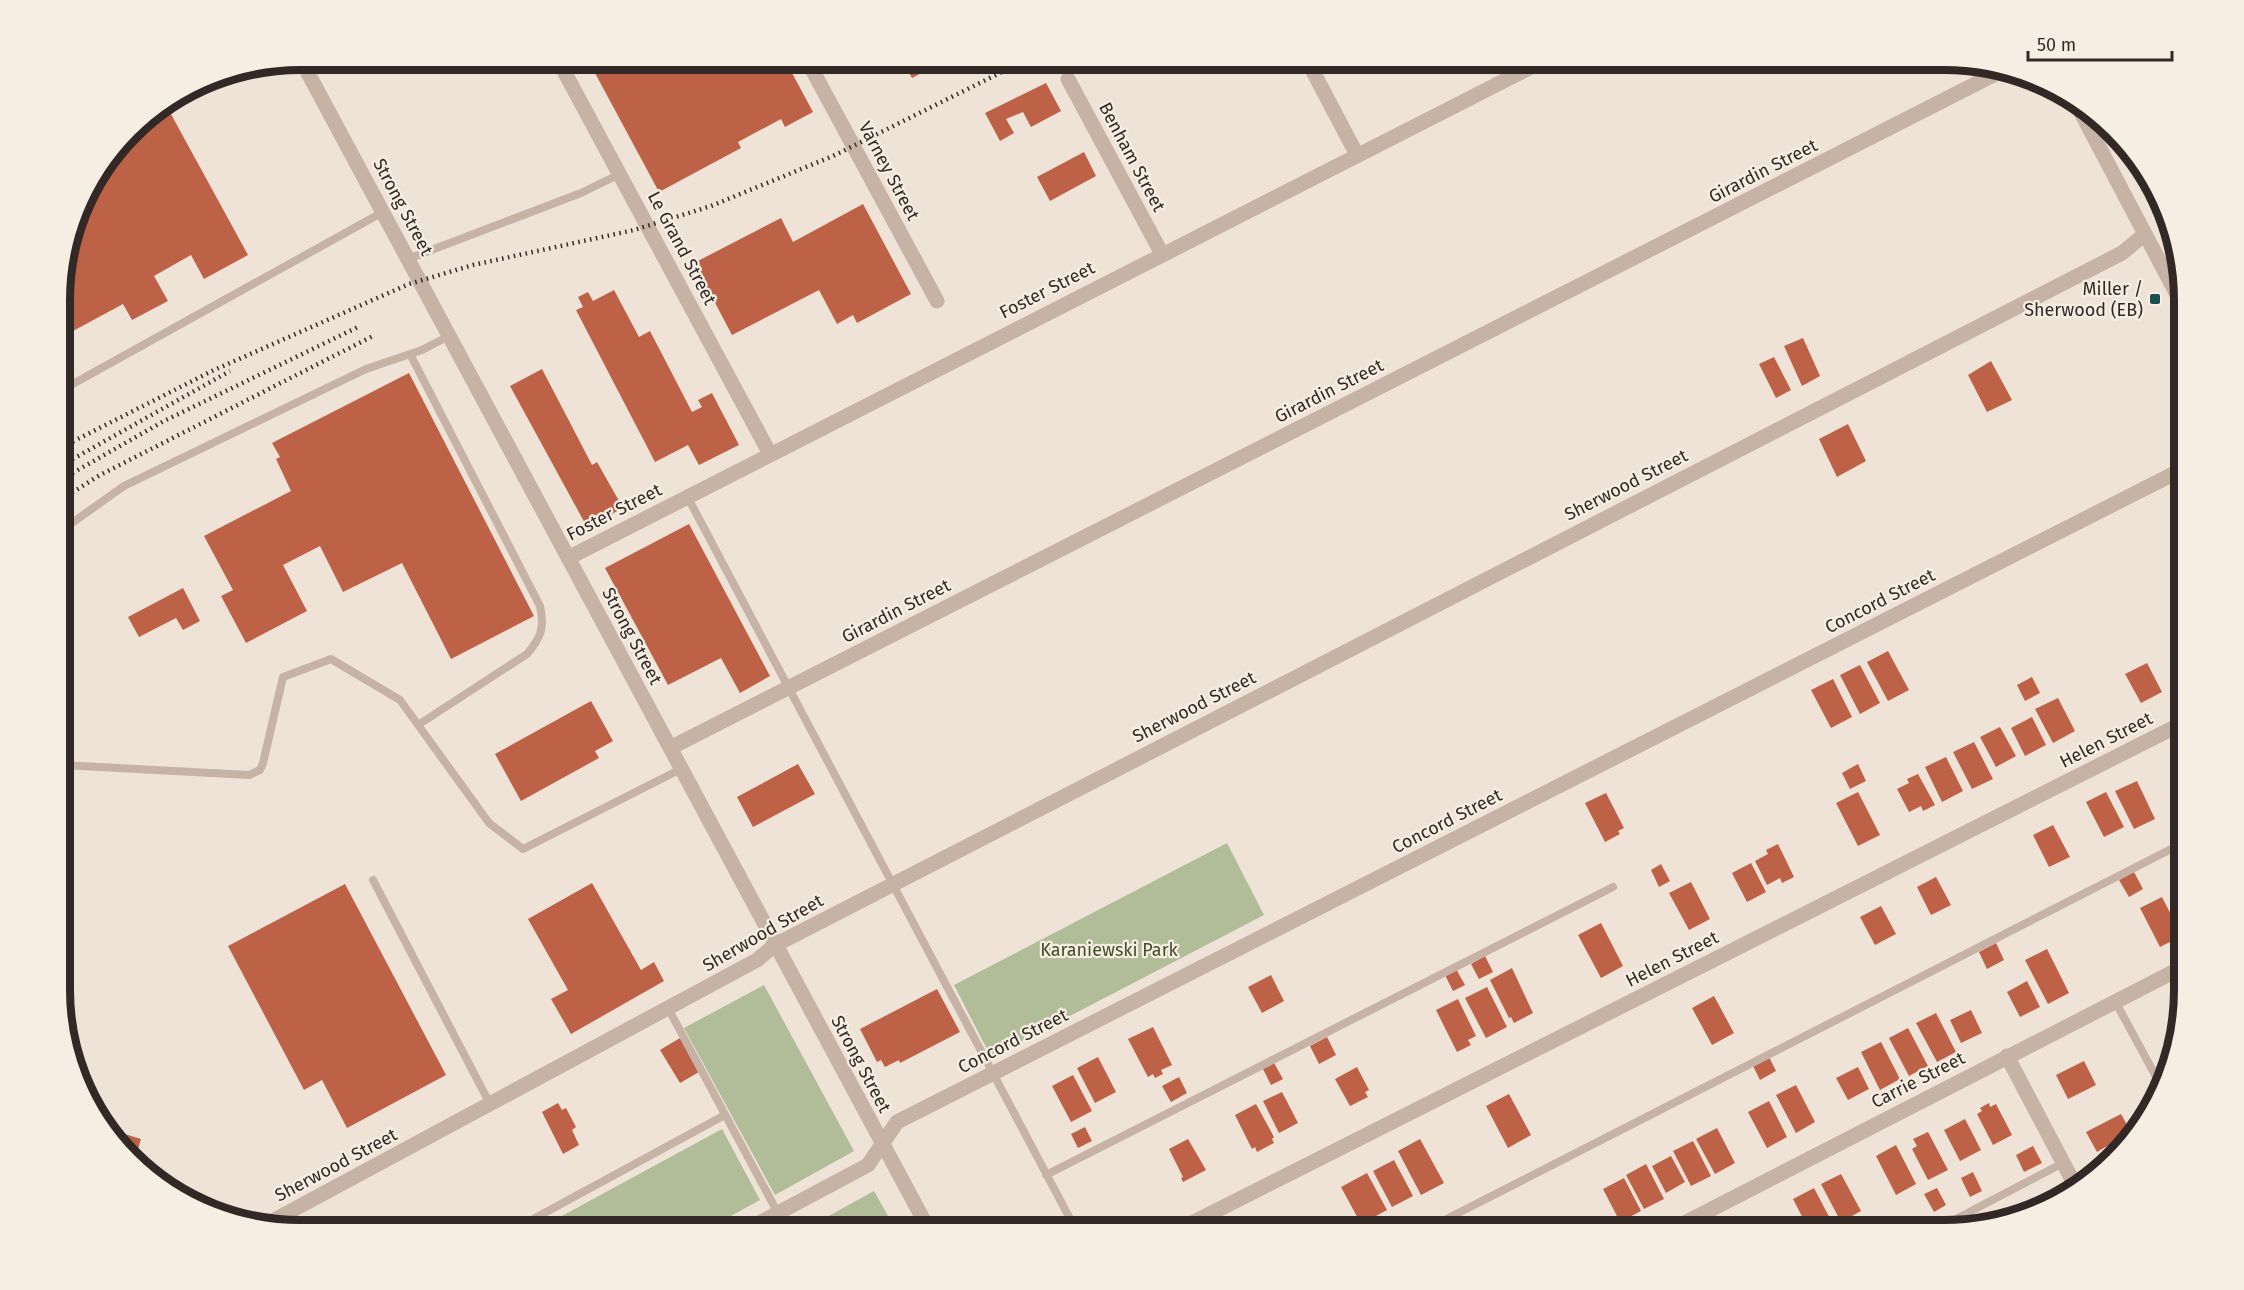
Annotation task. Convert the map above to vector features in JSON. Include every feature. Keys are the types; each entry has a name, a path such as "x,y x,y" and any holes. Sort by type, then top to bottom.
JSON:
{"street":[{"name":"Strong Street","path":"307,70 924,1220"},
{"name":"Le Grand Street","path":"563,70 770,454"},
{"name":"Varney Street","path":"812,70 937,301"},
{"path":"1311,70 1357,155"},
{"name":"Foster Street","path":"568,558 1525,70"},
{"name":"Girardin Street","path":"670,748 1993,76"},
{"name":"Benham Street","path":"1068,79 1162,254"},
{"path":"2084,118 2173,287"},
{"name":"Sherwood Street","path":"279,1219 758,960 775,945 2122,253 2145,234"},
{"name":"Concord Street","path":"765,1220 868,1165 897,1122 2174,474"},
{"name":"Helen Street","path":"1198,1220 2174,728"},
{"name":"Carrie Street","path":"1690,1220 2174,972"},
{"path":"2007,1056 2072,1180"}],"lane":[{"path":"408,259 581,193 620,174"},
{"path":"70,386 383,212"},
{"path":"70,524 124,486 366,369 410,354 449,336"},
{"path":"410,354 540,606 544,623 536,644 526,654 418,724"},
{"path":"687,496 1071,1220"},
{"path":"70,765 249,775 260,770 263,763 283,677 331,659 400,700 489,823 523,849 681,769"},
{"path":"1445,1220 2174,848"},
{"path":"374,880 490,1104"},
{"path":"1046,1175 1613,887"},
{"path":"2115,1001 2156,1077"},
{"path":"668,1008 782,1220"},
{"path":"531,1220 725,1115"},
{"path":"1956,1219 2063,1163"}],"green space":[{"name":"Karaniewski Park","path":"1227,843 1264,915 991,1057 954,985"},
{"path":"764,985 854,1151 775,1195 684,1028"},
{"path":"722,1129 760,1200 723,1220 554,1220"},
{"path":"874,1191 890,1220 821,1220"}],"building":[{"path":"593,70 790,70 813,112 785,127 781,119 738,142 741,148 659,192"},
{"path":"908,70 927,70 912,78"},
{"path":"1046,83 1061,111 1031,127 1023,112 1006,119 1014,133 1000,141 985,113"},
{"path":"170,111 248,255 204,279 191,255 154,276 168,301 132,320 123,304 70,333 72,270 78,241 88,212 101,185 118,160 138,138"},
{"path":"1084,152 1096,176 1050,201 1037,177"},
{"path":"863,204 911,294 857,323 853,315 837,324 819,290 732,335 694,263 781,218 793,242"},
{"path":"614,290 639,337 650,331 692,412 702,407 698,400 712,393 739,445 699,465 688,445 655,462 576,310 583,307 578,297 588,292 593,301"},
{"path":"1803,338 1820,376 1802,386 1784,346"},
{"path":"1774,357 1791,390 1776,398 1759,364"},
{"path":"1991,361 2012,400 1987,412 1968,375"},
{"path":"542,369 592,465 597,462 623,508 587,527 510,386"},
{"path":"409,373 534,616 451,659 402,563 343,592 320,546 283,565 307,611 246,643 221,596 233,590 204,536 291,491 276,459 280,457 272,443"},
{"path":"1848,424 1866,461 1837,477 1819,439"},
{"path":"689,524 770,676 740,693 721,658 668,685 605,568"},
{"path":"183,588 200,621 183,630 176,618 139,637 128,617"},
{"path":"1888,651 1909,690 1888,701 1867,662"},
{"path":"2147,663 2162,692 2141,703 2125,674"},
{"path":"1860,665 1880,703 1860,714 1840,675"},
{"path":"2032,677 2040,693 2025,701 2017,685"},
{"path":"1833,679 1852,717 1831,728 1811,690"},
{"path":"2058,698 2075,731 2053,743 2035,709"},
{"path":"591,701 613,741 595,751 599,758 521,801 495,754"},
{"path":"2032,717 2046,745 2025,756 2011,728"},
{"path":"2000,727 2016,756 1996,767 1980,737"},
{"path":"1974,742 1993,779 1972,789 1953,752"},
{"path":"1946,757 1963,791 1942,802 1925,767"},
{"path":"798,764 815,794 753,827 737,797"},
{"path":"1858,764 1866,781 1850,789 1842,773"},
{"path":"1918,774 1935,805 1923,811 1921,806 1909,812 1897,789 1909,783 1907,779"},
{"path":"2137,781 2155,819 2134,829 2115,791"},
{"path":"1858,792 1880,835 1858,846 1836,803"},
{"path":"2106,792 2124,827 2104,837 2086,802"},
{"path":"1606,793 1624,828 1618,831 1620,834 1605,842 1585,803"},
{"path":"2053,825 2070,857 2049,867 2033,835"},
{"path":"1778,844 1794,877 1782,883 1780,878 1767,885 1755,861 1768,854 1766,850"},
{"path":"1751,863 1766,892 1747,902 1732,873"},
{"path":"1661,864 1670,881 1659,887 1651,870"},
{"path":"2134,872 2143,889 2129,897 2119,880"},
{"path":"1936,877 1951,905 1931,915 1917,887"},
{"path":"1691,882 1710,919 1689,930 1669,893"},
{"path":"592,883 641,970 654,962 664,981 571,1034 551,999 568,990 528,919"},
{"path":"345,884 446,1075 347,1128 322,1080 304,1090 228,946"},
{"path":"2162,897 2174,920 2174,940 2160,947 2140,908"},
{"path":"1881,906 1896,934 1875,945 1860,917"},
{"path":"1601,923 1623,966 1601,978 1578,935"},
{"path":"1996,943 2004,960 1987,969 1979,952"},
{"path":"2047,949 2069,993 2048,1004 2025,960"},
{"path":"1485,956 1493,972 1479,979 1471,964"},
{"path":"1512,968 1533,1013 1514,1023 1511,1017 1509,1018 1490,980"},
{"path":"1456,969 1465,985 1453,991 1445,975"},
{"path":"1271,975 1284,1001 1262,1013 1248,987"},
{"path":"2027,981 2040,1007 2020,1017 2007,992"},
{"path":"1487,987 1507,1027 1486,1038 1465,998"},
{"path":"937,989 960,1032 900,1063 899,1060 885,1067 881,1060 877,1062 860,1029"},
{"path":"1714,996 1734,1033 1712,1045 1692,1008"},
{"path":"1458,999 1476,1036 1468,1040 1471,1045 1457,1052 1436,1010"},
{"path":"1971,1010 1982,1033 1961,1043 1950,1020"},
{"path":"1936,1013 1956,1052 1937,1062 1916,1023"},
{"path":"1153,1027 1172,1065 1161,1070 1163,1074 1155,1078 1153,1074 1148,1077 1128,1039"},
{"path":"1908,1028 1928,1066 1909,1076 1889,1038"},
{"path":"1327,1037 1336,1055 1319,1064 1310,1046"},
{"path":"680,1038 699,1072 680,1083 660,1050"},
{"path":"1881,1042 1900,1079 1880,1090 1861,1052"},
{"path":"1768,1055 1776,1071 1760,1080 1752,1064"},
{"path":"1098,1057 1116,1092 1095,1103 1077,1068"},
{"path":"2084,1061 2096,1085 2068,1099 2056,1075"},
{"path":"1274,1063 1283,1079 1271,1085 1263,1069"},
{"path":"1357,1067 1369,1090 1365,1092 1368,1097 1350,1106 1335,1079"},
{"path":"1858,1067 1869,1089 1848,1100 1836,1078"},
{"path":"1073,1075 1092,1111 1071,1122 1052,1086"},
{"path":"1179,1077 1187,1093 1171,1102 1162,1086"},
{"path":"1796,1085 1815,1122 1796,1133 1776,1095"},
{"path":"1282,1092 1298,1123 1279,1133 1263,1101"},
{"path":"1509,1094 1531,1135 1508,1148 1486,1106"},
{"path":"1769,1101 1787,1137 1767,1148 1748,1112"},
{"path":"558,1103 562,1110 566,1108 576,1127 572,1130 579,1145 563,1154 542,1112"},
{"path":"1989,1103 1990,1107 1996,1104 2012,1135 1993,1145 1977,1114 1982,1111 1980,1108"},
{"path":"1256,1104 1274,1137 1272,1139 1274,1143 1257,1152 1255,1147 1252,1149 1235,1115"},
{"path":"2121,1114 2128,1127 2116,1141 2097,1152 2086,1132"},
{"path":"1965,1119 1981,1150 1960,1161 1944,1130"},
{"path":"1085,1127 1092,1141 1078,1148 1071,1134"},
{"path":"1717,1128 1735,1163 1715,1174 1696,1139"},
{"path":"1928,1132 1948,1170 1928,1180 1912,1149 1917,1146 1913,1139"},
{"path":"120,1133 141,1139 137,1151"},
{"path":"1188,1139 1206,1170 1183,1182 1181,1178 1183,1177 1169,1149"},
{"path":"1420,1139 1444,1183 1421,1195 1398,1151"},
{"path":"1693,1141 1711,1176 1691,1186 1673,1151"},
{"path":"1896,1145 1916,1184 1896,1195 1876,1156"},
{"path":"2033,1146 2042,1163 2024,1172 2016,1155"},
{"path":"1671,1156 1685,1182 1666,1193 1652,1166"},
{"path":"1394,1160 1413,1196 1392,1207 1373,1171"},
{"path":"1646,1164 1664,1199 1644,1209 1626,1175"},
{"path":"1973,1172 1982,1191 1970,1197 1961,1178"},
{"path":"1367,1173 1387,1210 1368,1220 1359,1220 1341,1187"},
{"path":"1841,1174 1861,1211 1845,1220 1840,1220 1821,1184"},
{"path":"1624,1178 1641,1211 1624,1220 1619,1220 1603,1189"},
{"path":"1814,1188 1831,1220 1804,1220 1793,1199"},
{"path":"1937,1188 1946,1205 1934,1212 1924,1194"}],"railway":[{"path":"70,443 214,370 409,284 473,265 634,230 711,206 833,156 1006,70"},
{"path":"70,474 164,421 360,326"},
{"path":"70,494 100,475 375,335"},
{"path":"70,461 230,371"}],"place":[{"name":"Miller / Sherwood (EB)","path":"2155,299"}]}
